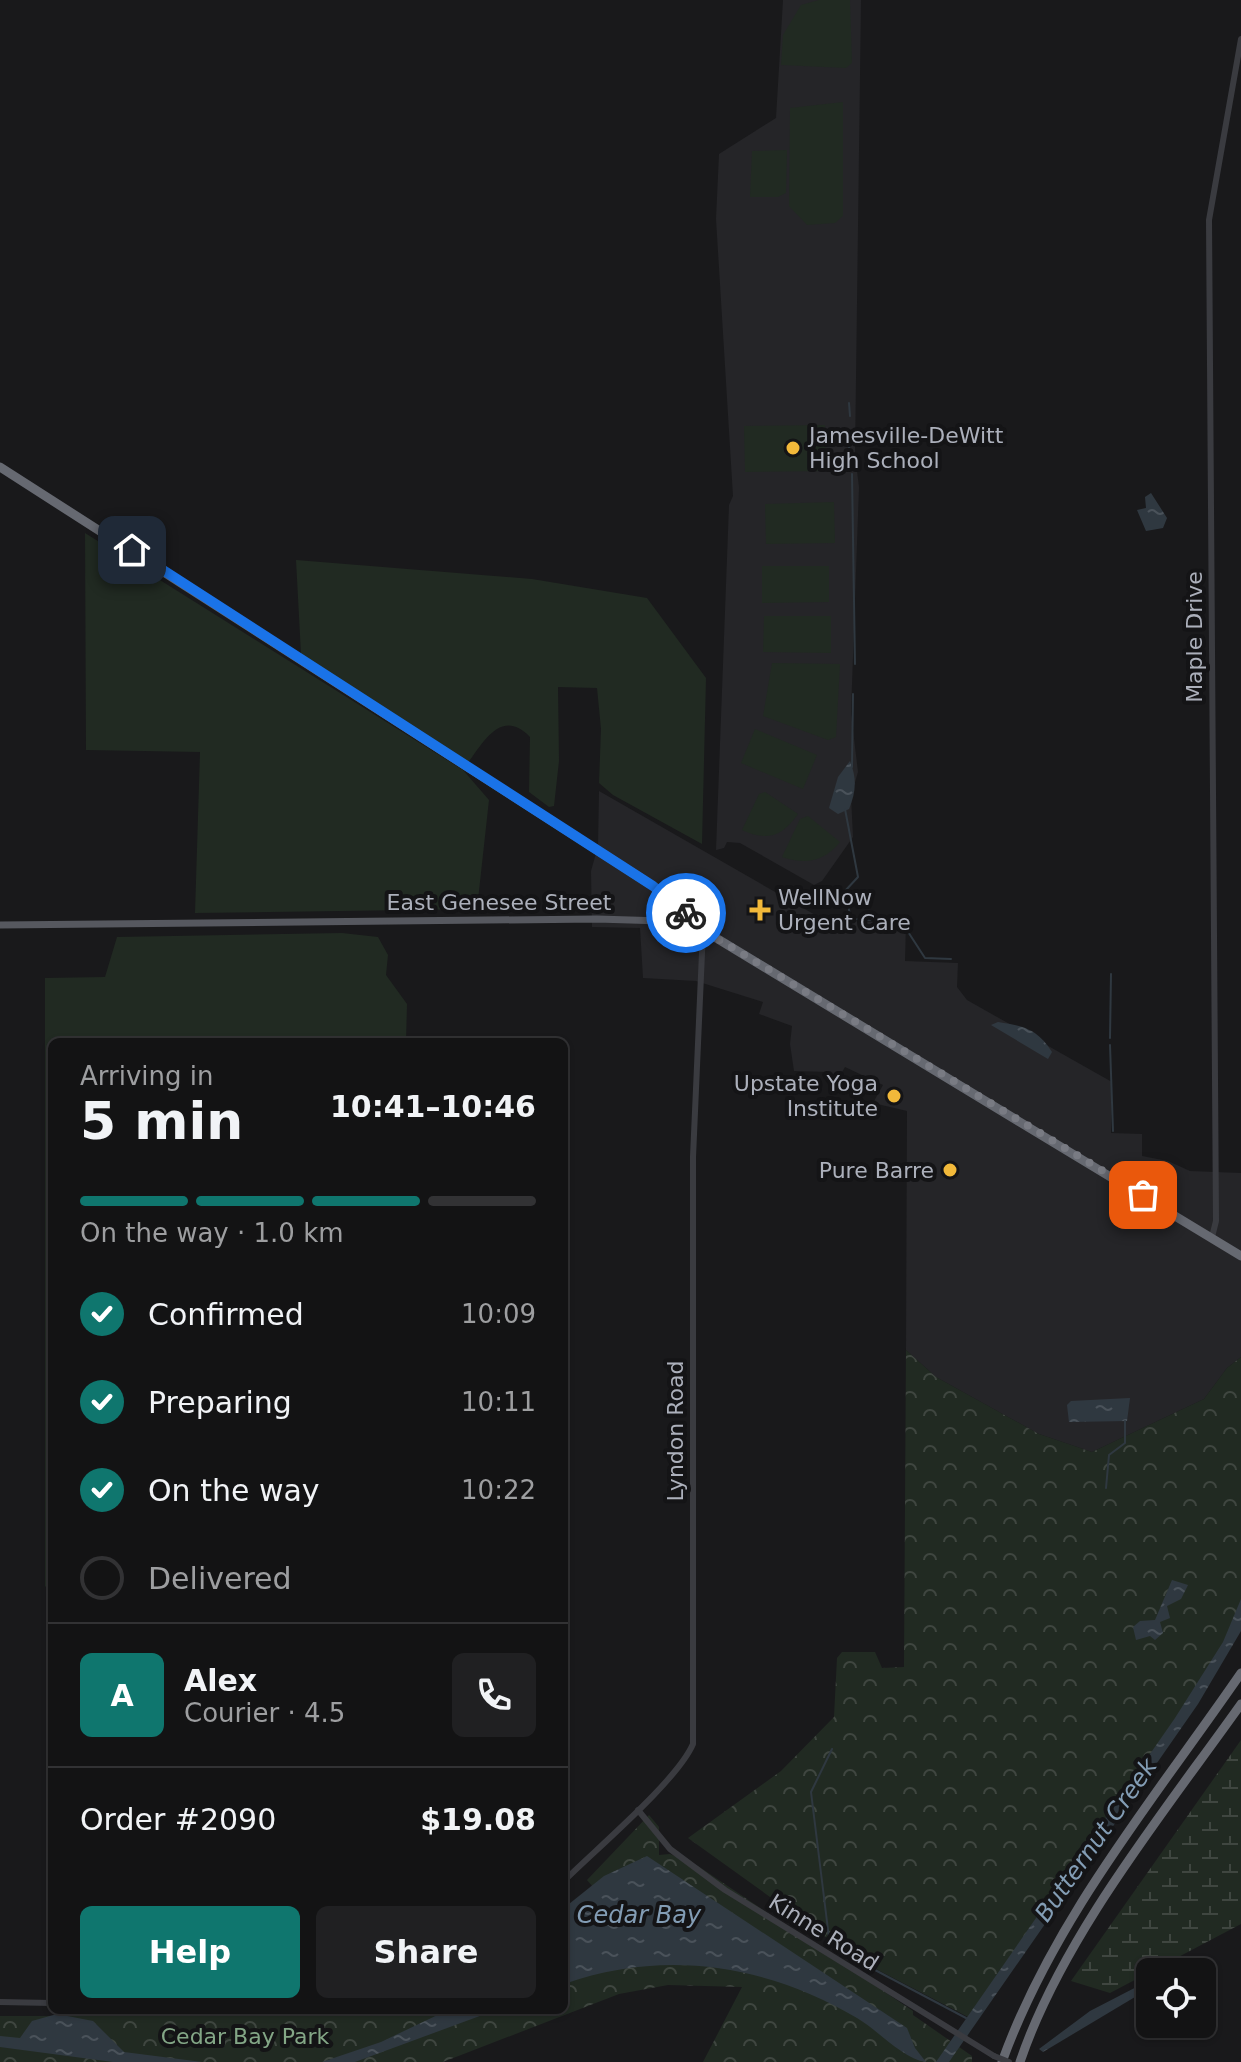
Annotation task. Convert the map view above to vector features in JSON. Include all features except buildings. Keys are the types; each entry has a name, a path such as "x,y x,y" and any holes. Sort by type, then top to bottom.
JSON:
{"highway":[{"path":"0,467 653,886 703,930"},
{"name":"East Genesee Street","path":"703,930 1241,1256"},
{"path":"998,2059 1068,1923 1241,1673"},
{"path":"1020,2062 1052,1985 1090,1920 1241,1704"}],"main road":[{"name":"East Genesee Street","path":"0,925 597,919 663,921 703,930"}],"street":[{"name":"Maple Drive","path":"1212,1237 1216,1221 1209,220 1241,39"},
{"name":"Lyndon Road","path":"568,1877 638,1810 687,1755 695,1731 692,1171 703,930"},
{"name":"Kinne Road","path":"638,1810 670,1849 699,1872 982,2053 1009,2062"},
{"path":"0,2002 48,2003"}],"shaded area":[{"name":"Jamesville-DeWitt High School","path":"783,0 861,0 855,455 859,487 851,713 858,772 851,796 853,837 822,881 814,885 740,843 727,842 724,848 716,850 729,505 733,496 716,219 719,154 776,118"},
{"path":"599,791 824,920 906,923 905,961 958,963 957,987 967,1000 1112,1082 1111,1133 1142,1134 1142,1156 1168,1161 1190,1171 1241,1173 1241,1357 1227,1368 1204,1399 1092,1452 1039,1434 936,1377 906,1350 907,1111 873,1103 883,1085 845,1067 830,1093 829,1072 794,1071 790,1044 792,1026 759,1014 763,1002 696,981 643,978 640,928 592,927 591,871 598,846"}],"green space":[{"path":"819,0 850,0 852,63 846,68 781,65 783,35 801,5"},
{"path":"843,102 843,216 835,223 807,225 789,206 790,108"},
{"path":"787,150 786,193 778,197 750,197 752,151"},
{"path":"825,425 826,471 745,472 744,426"},
{"path":"834,502 835,543 766,544 765,504"},
{"path":"85,533 463,770 489,800 477,909 195,913 200,752 86,750"},
{"path":"296,560 532,579 647,598 706,678 702,844 613,795 599,783 601,729 597,688 558,687 559,761 554,806 549,807 529,792 530,737 520,729 511,726 494,731 468,763 301,654"},
{"path":"762,566 829,566 829,602 762,603"},
{"path":"764,616 831,616 831,653 763,652"},
{"path":"772,663 840,664 836,737 828,740 763,716"},
{"path":"755,729 817,755 803,789 741,763"},
{"path":"765,792 798,814 774,835 759,836 742,830 759,794"},
{"path":"808,816 840,842 827,854 814,860 782,857 800,819"},
{"path":"342,933 378,937 388,955 386,975 407,1004 406,1038 48,1038 48,1589 45,1586 45,978 105,977 117,937"},
{"path":"906,1350 936,1377 1039,1434 1092,1452 1204,1399 1227,1368 1241,1357 1241,1613 1234,1633 972,2019 855,1958 688,1838 781,1771 834,1717 837,1658 842,1652 875,1652 882,1668 904,1667"},
{"path":"1241,1740 1241,1924 1176,1958 1136,1958 1136,1979 1110,1993 1071,1981"},
{"path":"649,1815 659,1827 659,1855 670,1854 698,1866 913,2011 913,2015 972,2056 972,2062 703,2062 742,1987 668,1985 619,1994 568,2014 568,1914 594,1888 587,1880"},
{"name":"Cedar Bay Park","path":"567,2014 443,2062 0,2062 0,2016"}],"water":[{"path":"1151,493 1167,518 1163,528 1146,531 1137,510 1146,508 1145,497"},
{"path":"850,761 855,780 853,797 849,809 838,814 829,808 838,777"},
{"path":"998,1022 1035,1033 1052,1052 1048,1059 991,1025"},
{"path":"1130,1398 1127,1421 1069,1422 1067,1405 1071,1401"},
{"path":"1172,1580 1188,1585 1181,1599 1167,1606 1170,1618 1160,1622 1163,1633 1155,1640 1150,1636 1136,1640 1133,1627 1140,1621 1155,1620"},
{"name":"Butternut Creek","path":"1241,1599 1241,1631 1198,1704 949,2062 936,2062 1175,1718 1223,1642"},
{"name":"Cedar Bay","path":"647,1856 907,2028 915,2048 926,2062 909,2056 857,2018 822,2000 751,1974 677,1965 602,1973 568,1983 568,1905 604,1876"},
{"path":"1136,1987 1136,1996 1043,2052 1039,2049 1090,2011"},
{"path":"57,2014 93,2021 124,2052 202,2062 113,2062 0,2047 0,2036 20,2038 32,2021"},
{"path":"440,2014 485,2014 355,2062 322,2062 381,2042"}],"waterway":[{"path":"849,403 850,416"},
{"path":"848,438 850,456"},
{"path":"852,474 855,664"},
{"path":"852,767 853,694"},
{"path":"845,809 858,877 845,891 851,919 901,921 925,958 951,959"},
{"path":"1110,1038 1111,974"},
{"path":"1110,1045 1113,1131"},
{"path":"1106,1488 1109,1455 1125,1443 1125,1421"},
{"path":"832,1749 811,1792 830,1946 847,1955"},
{"path":"858,1961 966,2018"}],"way so far":[{"path":"686,913 703,930 1143,1195"}],"place":[{"name":"Jamesville-DeWitt High School","path":"793,448"},
{"name":"WellNow Urgent Care","path":"760,910"},
{"name":"Upstate Yoga Institute","path":"894,1096"},
{"name":"Pure Barre","path":"950,1170"}],"route":[{"path":"132,550 653,886 686,913"}]}
